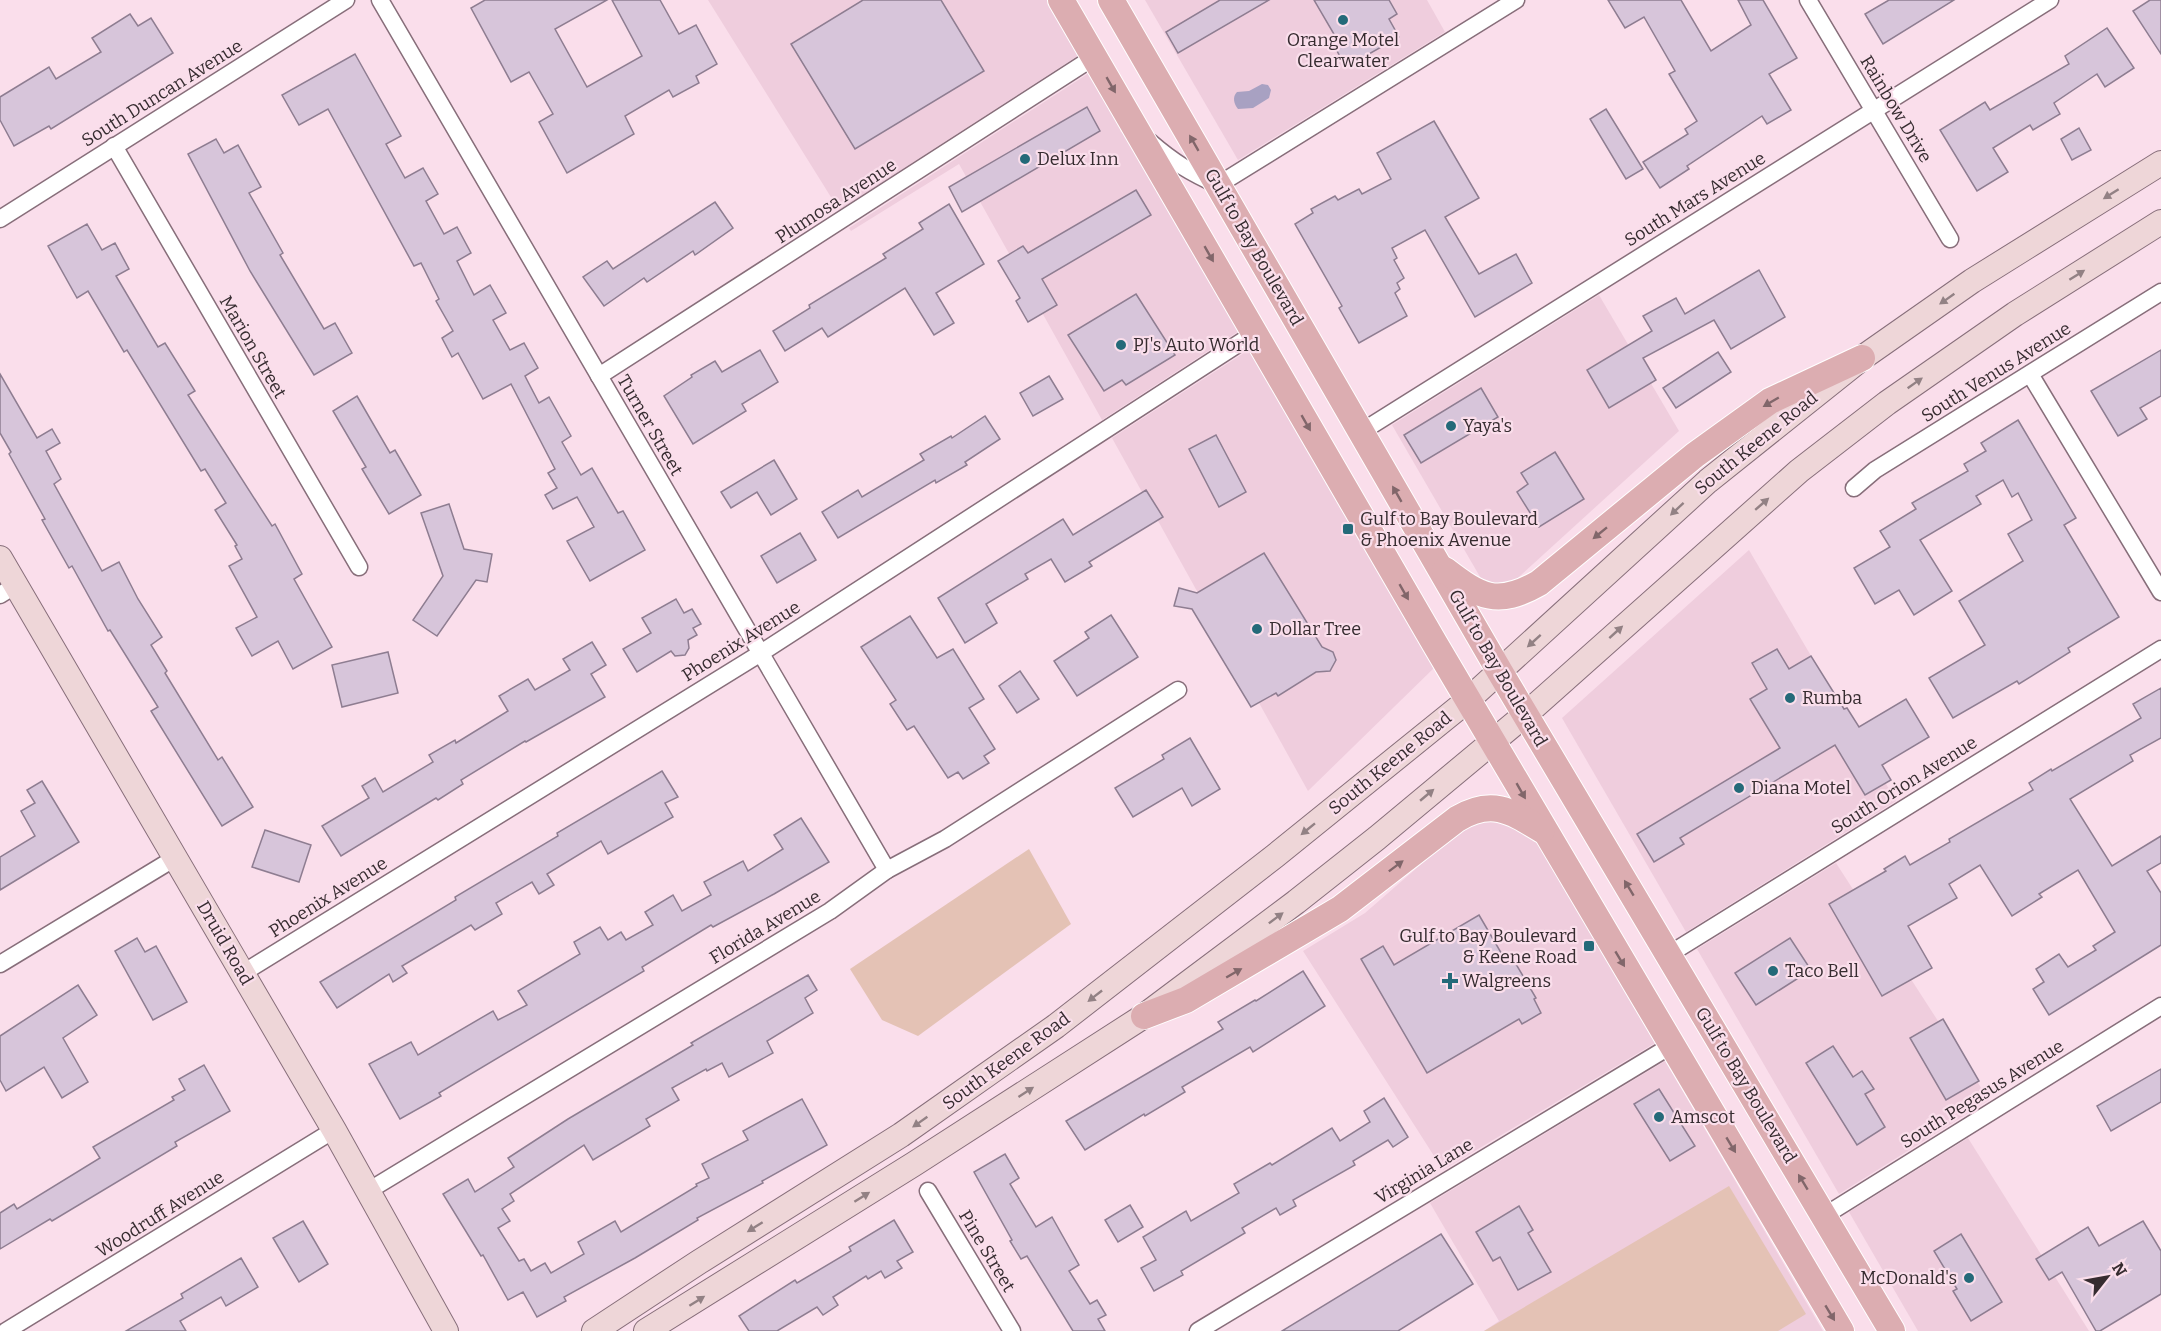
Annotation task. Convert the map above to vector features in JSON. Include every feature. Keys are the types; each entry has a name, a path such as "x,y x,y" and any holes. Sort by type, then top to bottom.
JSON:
{"main road":[{"path":"1061,0 1545,832 1841,1331"},
{"name":"Gulf to Bay Boulevard","path":"1111,0 1500,672 1892,1331"},
{"name":"South Keene Road","path":"594,1331 902,1135 1056,1026 1275,856 1468,700 1708,481 1862,358 1972,281 2161,164"},
{"name":"South Keene Road","path":"646,1331 914,1164 1144,1016 1296,902 1526,714 1799,471 1887,403 2015,314 2161,222"},
{"path":"1439,566 1486,596 1506,597 1521,593 1539,583 1695,455 1770,401 1862,358"},
{"name":"Druid Road","path":"0,558 8,590 175,858 243,973 446,1331"},
{"path":"1144,1016 1186,1000 1340,909 1457,819 1471,811 1492,807 1512,812 1545,832"}],"street":[{"name":"South Duncan Avenue","path":"0,219 346,0"},
{"name":"Turner Street","path":"380,0 887,870"},
{"path":"1136,129 1173,162 1218,185 1516,0"},
{"name":"Rainbow Drive","path":"1808,0 1950,239"},
{"name":"South Mars Avenue","path":"1361,432 2050,0"},
{"name":"Plumosa Avenue","path":"599,376 1094,57"},
{"name":"Marion Street","path":"114,146 359,567"},
{"name":"South Venus Avenue","path":"1854,488 1875,470 2161,292"},
{"name":"Phoenix Avenue","path":"243,973 761,653 1255,333"},
{"path":"2030,374 2161,592"},
{"name":"South Orion Avenue","path":"1668,955 2161,649"},
{"name":"Florida Avenue","path":"368,1191 830,911 887,870 945,839 1178,690"},
{"path":"0,964 175,858"},
{"name":"South Pegasus Avenue","path":"1824,1216 2161,1006"},
{"name":"Virginia Lane","path":"1198,1331 1671,1045"},
{"name":"Woodruff Avenue","path":"6,1331 334,1130"},
{"name":"Pine Street","path":"928,1191 1012,1331"}],"shaded area":[{"path":"708,0 1047,0 1079,55 839,210"},
{"path":"1145,0 1427,0 1445,32 1238,160"},
{"path":"1089,73 1122,129 1120,131 1125,135 1239,331 1102,420 959,164 851,231 849,228"},
{"path":"1262,84 1268,85 1271,90 1269,98 1253,108 1238,109 1234,100 1237,92 1249,91"},
{"path":"1599,295 1679,431 1510,585 1506,587 1483,582 1392,425"},
{"path":"1250,349 1435,667 1308,791 1112,438"},
{"path":"1749,550 1896,801 1686,932 1562,718"},
{"path":"1490,818 1506,822 1536,840 1655,1043 1443,1170 1303,951 1365,913 1464,827"},
{"path":"1029,849 1071,924 918,1036 882,1020 850,969"},
{"path":"1836,863 1989,1100 1839,1194 1697,949"},
{"path":"1665,1061 1823,1331 1484,1331 1499,1321 1430,1203"},
{"path":"1968,1138 2089,1331 1918,1331 1849,1212"},
{"path":"1729,1186 1806,1314 1778,1331 1484,1331"}],"building":[{"path":"485,0 607,0 555,29 587,87 642,56 612,0 660,0 679,34 696,25 717,64 696,76 699,83 673,97 669,90 625,116 634,134 567,173 539,122 553,114 529,72 511,82 471,8"},
{"path":"863,0 941,0 984,71 855,149 791,44"},
{"name":"Orange Motel Clearwater","path":"1220,0 1269,0 1178,53 1166,32"},
{"name":"Orange Motel Clearwater","path":"1314,0 1389,0 1397,14 1389,19 1399,37 1346,67 1332,42 1338,41"},
{"path":"1608,0 1681,0 1711,51 1751,25 1738,0 1763,0 1797,58 1769,74 1791,110 1767,124 1762,116 1687,166 1689,169 1660,188 1643,162 1688,134 1685,129 1697,121 1669,74 1675,71 1644,17 1625,28"},
{"path":"1889,0 1954,0 1883,44 1865,14"},
{"path":"2150,0 2161,0 2161,54 2133,11"},
{"path":"130,14 138,26 151,18 173,53 51,129 49,126 14,146 0,120 0,97 49,67 56,79 101,52 92,38"},
{"path":"2107,28 2134,68 2105,87 2097,74 2054,103 2060,114 2033,130 2030,125 1993,148 2008,172 1977,191 1940,130 1985,102 1990,110 2069,64 2065,56"},
{"path":"355,54 401,136 386,144 405,178 423,168 438,194 426,201 444,234 457,227 471,253 457,261 474,295 490,285 506,313 493,320 510,350 524,343 538,368 525,376 539,403 549,397 571,436 562,442 581,475 592,468 618,513 623,511 645,550 590,581 567,541 594,527 577,497 553,509 545,495 557,488 548,473 555,469 511,384 483,399 458,353 452,357 442,338 453,331 436,301 439,299 421,263 414,266 328,109 299,125 282,95"},
{"name":"Delux Inn","path":"1087,107 1100,131 962,212 949,187"},
{"path":"1606,109 1643,169 1626,179 1590,119"},
{"path":"1434,121 1479,198 1445,217 1479,274 1516,254 1532,283 1475,317 1425,230 1392,248 1397,258 1394,260 1404,278 1397,283 1400,289 1395,293 1407,316 1359,343 1339,308 1342,306 1295,224 1313,213 1311,209 1335,196 1338,200 1359,189 1362,194 1391,179 1377,153"},
{"path":"2079,128 2091,150 2072,160 2061,139"},
{"path":"216,139 224,153 238,145 261,187 249,193 283,253 280,255 324,329 335,323 352,353 314,375 250,271 188,154"},
{"path":"1136,190 1151,215 1042,279 1057,305 1028,322 1016,301 1020,298 998,261 1023,246 1028,253"},
{"path":"715,202 733,228 695,255 693,251 647,282 644,278 604,306 583,277 607,261 613,269"},
{"path":"949,204 984,264 936,293 954,323 934,335 905,288 828,337 822,328 785,351 773,331 810,308 809,305 886,258 883,254 923,229 919,223"},
{"path":"87,224 102,250 115,243 129,269 116,276 158,347 165,343 195,391 188,395 272,526 275,524 302,574 294,579 332,647 293,669 278,641 252,656 236,628 257,617 229,566 242,559 235,546 237,545 215,510 226,503 205,469 201,471 127,350 124,352 88,291 77,298 48,246"},
{"path":"1759,270 1785,317 1731,349 1714,320 1643,358 1656,380 1609,408 1587,370 1652,331 1643,316 1676,298 1685,314"},
{"name":"PJ's Auto World","path":"1136,294 1175,355 1126,385 1122,380 1104,391 1068,335"},
{"path":"760,350 778,382 742,404 746,411 693,444 664,396 692,377 691,375 715,361 722,372"},
{"path":"2161,350 2161,396 2140,408 2147,419 2118,436 2091,391"},
{"path":"1718,352 1731,372 1676,408 1663,388"},
{"path":"0,374 37,438 52,429 60,443 46,451 61,479 54,484 102,571 119,562 138,599 162,637 151,645 167,671 165,673 218,760 222,757 253,807 222,826 151,711 158,707 110,630 108,631 72,566 69,568 9,454 11,452 0,433"},
{"path":"1049,376 1063,399 1033,416 1020,393"},
{"name":"Yaya's","path":"1481,388 1498,417 1421,463 1404,435"},
{"path":"357,396 390,453 395,450 421,495 389,514 362,469 366,467 333,411"},
{"path":"985,416 1000,439 965,462 967,465 936,483 935,480 838,538 822,512 858,490 862,497 924,460 920,454 951,436 952,438"},
{"path":"2018,420 2076,518 2064,525 2119,617 2068,648 2070,652 2019,684 2017,681 1953,718 1929,678 1985,645 1959,601 2023,561 2008,534 2032,520 2018,493 2012,497 2003,480 1976,496 1981,504 1920,540 1952,591 1914,615 1899,590 1875,604 1854,568 1890,547 1880,531 1916,509 1912,503 1968,471 1964,464 1986,451 1981,443"},
{"path":"1216,435 1246,492 1219,507 1189,449"},
{"path":"1555,452 1584,499 1539,527 1517,492 1528,484 1521,473"},
{"path":"774,460 797,499 771,515 757,492 731,508 721,492"},
{"path":"1146,490 1163,517 1089,562 1092,566 1065,582 1051,559 1025,574 1028,579 986,604 997,623 965,643 938,598 1063,519 1073,535"},
{"path":"449,504 464,549 492,554 487,582 476,580 437,636 413,620 443,576 421,513"},
{"path":"800,533 816,560 777,583 761,556"},
{"name":"Dollar Tree","path":"1264,553 1322,647 1333,652 1336,660 1330,671 1316,672 1278,696 1276,693 1251,707 1192,609 1174,606 1179,588 1197,593"},
{"path":"676,599 684,613 692,609 701,624 693,628 697,635 688,640 689,648 685,655 675,656 671,651 637,672 623,649 651,633 642,618"},
{"path":"1111,615 1138,657 1077,696 1054,661 1089,638 1085,632"},
{"path":"910,616 937,658 953,649 984,699 969,708 995,749 984,756 989,763 963,779 958,772 948,778 914,726 907,730 890,704 896,700 861,647"},
{"path":"592,642 606,665 591,674 605,697 525,741 461,780 463,784 438,800 436,798 341,856 322,826 369,798 362,786 375,778 383,792 433,762 429,755 455,740 456,743 508,711 499,696 528,679 535,690 570,670 563,659"},
{"path":"1777,649 1789,669 1811,656 1844,709 1847,708 1859,727 1906,699 1929,737 1882,765 1891,780 1865,795 1835,745 1680,838 1684,844 1654,862 1637,834 1780,748 1750,699 1767,689 1752,663"},
{"path":"388,652 398,693 342,707 332,665"},
{"path":"1020,671 1039,699 1017,713 999,686"},
{"path":"2161,688 2161,738 2130,755 2133,761 2070,799 2112,866 2161,836 2161,863 2147,871 2161,893 2161,945 2049,1015 2033,989 2044,982 2036,969 2059,954 2068,967 2096,950 2093,946 2115,932 2078,870 2039,894 2042,897 2012,916 1980,865 1949,884 1957,898 1908,926 1932,968 1882,996 1829,904 1886,871 1884,869 1905,856 1910,865 1950,842 1949,839 2033,790 2029,783 2141,718 2133,704"},
{"path":"1190,738 1220,789 1192,806 1182,788 1133,817 1115,788 1164,759 1162,755"},
{"path":"662,771 678,797 665,803 673,817 608,854 601,841 547,874 554,885 539,894 532,882 496,903 502,914 475,930 471,925 402,966 407,973 393,982 389,974 337,1008 320,982 456,900 455,897 558,836 557,833"},
{"path":"42,781 79,842 0,890 0,857 35,836 21,811 35,803 27,790"},
{"path":"801,818 829,862 713,927 711,925 642,967 644,971 439,1093 441,1096 400,1119 369,1064 411,1042 418,1055 493,1011 498,1020 527,1005 518,991 580,954 574,942 600,927 608,940 621,932 626,940 653,925 645,912 673,895 682,911 711,895 704,882 743,861 748,871 783,849 774,835"},
{"path":"265,830 311,845 299,882 252,867"},
{"name":"Walgreens","path":"1479,915 1507,963 1513,959 1536,998 1534,999 1541,1013 1522,1024 1519,1019 1427,1073 1361,959 1383,946 1394,965"},
{"path":"137,938 145,952 156,946 187,1002 153,1020 115,951"},
{"name":"Taco Bell","path":"1790,938 1811,970 1756,1005 1735,973"},
{"path":"1303,971 1325,1006 1253,1052 1250,1047 1182,1087 1185,1092 1085,1150 1066,1121 1223,1029 1218,1022"},
{"path":"808,975 817,990 805,998 813,1013 767,1041 773,1053 729,1077 722,1063 672,1088 679,1100 646,1119 650,1126 593,1160 584,1145 510,1194 514,1201 502,1209 510,1221 498,1228 519,1261 524,1259 531,1271 545,1263 551,1273 584,1254 578,1242 615,1221 621,1232 709,1178 702,1164 748,1140 743,1131 802,1099 827,1145 697,1218 698,1220 635,1258 564,1297 566,1301 537,1317 523,1292 508,1300 483,1255 481,1256 443,1194 468,1179 475,1192 514,1167 508,1158 568,1119 693,1045 691,1043"},
{"path":"78,985 97,1015 63,1038 88,1082 62,1098 44,1067 6,1091 0,1080 0,1036"},
{"path":"1943,1019 1979,1081 1946,1100 1910,1038"},
{"path":"1833,1046 1853,1077 1862,1071 1874,1089 1865,1094 1885,1127 1857,1145 1806,1063"},
{"path":"204,1065 230,1111 175,1142 177,1146 52,1221 50,1219 0,1249 0,1213 14,1204 17,1209 100,1158 93,1147 174,1100 172,1097 185,1090 179,1079"},
{"path":"2161,1069 2161,1102 2111,1131 2097,1106"},
{"name":"Amscot","path":"1659,1089 1695,1146 1670,1161 1634,1104"},
{"path":"1384,1098 1408,1137 1393,1147 1388,1140 1353,1161 1355,1165 1293,1200 1296,1206 1280,1215 1276,1208 1242,1228 1245,1233 1181,1271 1183,1275 1154,1291 1141,1268 1156,1260 1143,1237 1186,1211 1191,1221 1239,1193 1234,1184 1270,1163 1272,1165 1332,1128 1340,1141 1370,1122 1364,1111"},
{"path":"1005,1154 1019,1178 1010,1184 1036,1227 1052,1217 1079,1265 1069,1271 1090,1304 1097,1300 1106,1315 1098,1319 1105,1331 1073,1331 1027,1256 1021,1259 1010,1241 1012,1240 974,1172"},
{"path":"1130,1205 1143,1227 1118,1242 1105,1220"},
{"path":"1519,1206 1533,1230 1528,1233 1551,1272 1518,1290 1500,1257 1493,1261 1476,1232"},
{"path":"894,1220 913,1252 897,1261 902,1268 885,1278 881,1271 868,1279 866,1276 833,1297 838,1305 823,1315 817,1307 777,1331 749,1331 739,1316 795,1280 797,1283 851,1251 849,1247"},
{"path":"303,1221 328,1264 299,1282 273,1238"},
{"path":"2143,1221 2161,1251 2161,1294 2100,1331 2096,1331 2062,1272 2049,1280 2036,1259 2088,1227 2099,1246"},
{"path":"1441,1234 1473,1284 1398,1331 1282,1331"},
{"name":"McDonald's","path":"1961,1234 2002,1302 1971,1321 1953,1291 1957,1289 1934,1251"},
{"path":"241,1258 258,1287 226,1306 221,1297 180,1321 186,1331 126,1331 183,1298 181,1294"}],"place":[{"name":"Orange Motel Clearwater","path":"1343,20"},
{"name":"Delux Inn","path":"1025,159"},
{"name":"PJ's Auto World","path":"1121,345"},
{"name":"Yaya's","path":"1451,426"},
{"name":"Gulf to Bay Boulevard & Phoenix Avenue","path":"1348,529"},
{"name":"Dollar Tree","path":"1257,629"},
{"name":"Rumba","path":"1790,698"},
{"name":"Diana Motel","path":"1739,788"},
{"name":"Gulf to Bay Boulevard & Keene Road","path":"1589,946"},
{"name":"Taco Bell","path":"1773,971"},
{"name":"Walgreens","path":"1450,981"},
{"name":"Amscot","path":"1659,1117"},
{"name":"McDonald's","path":"1969,1278"}]}
